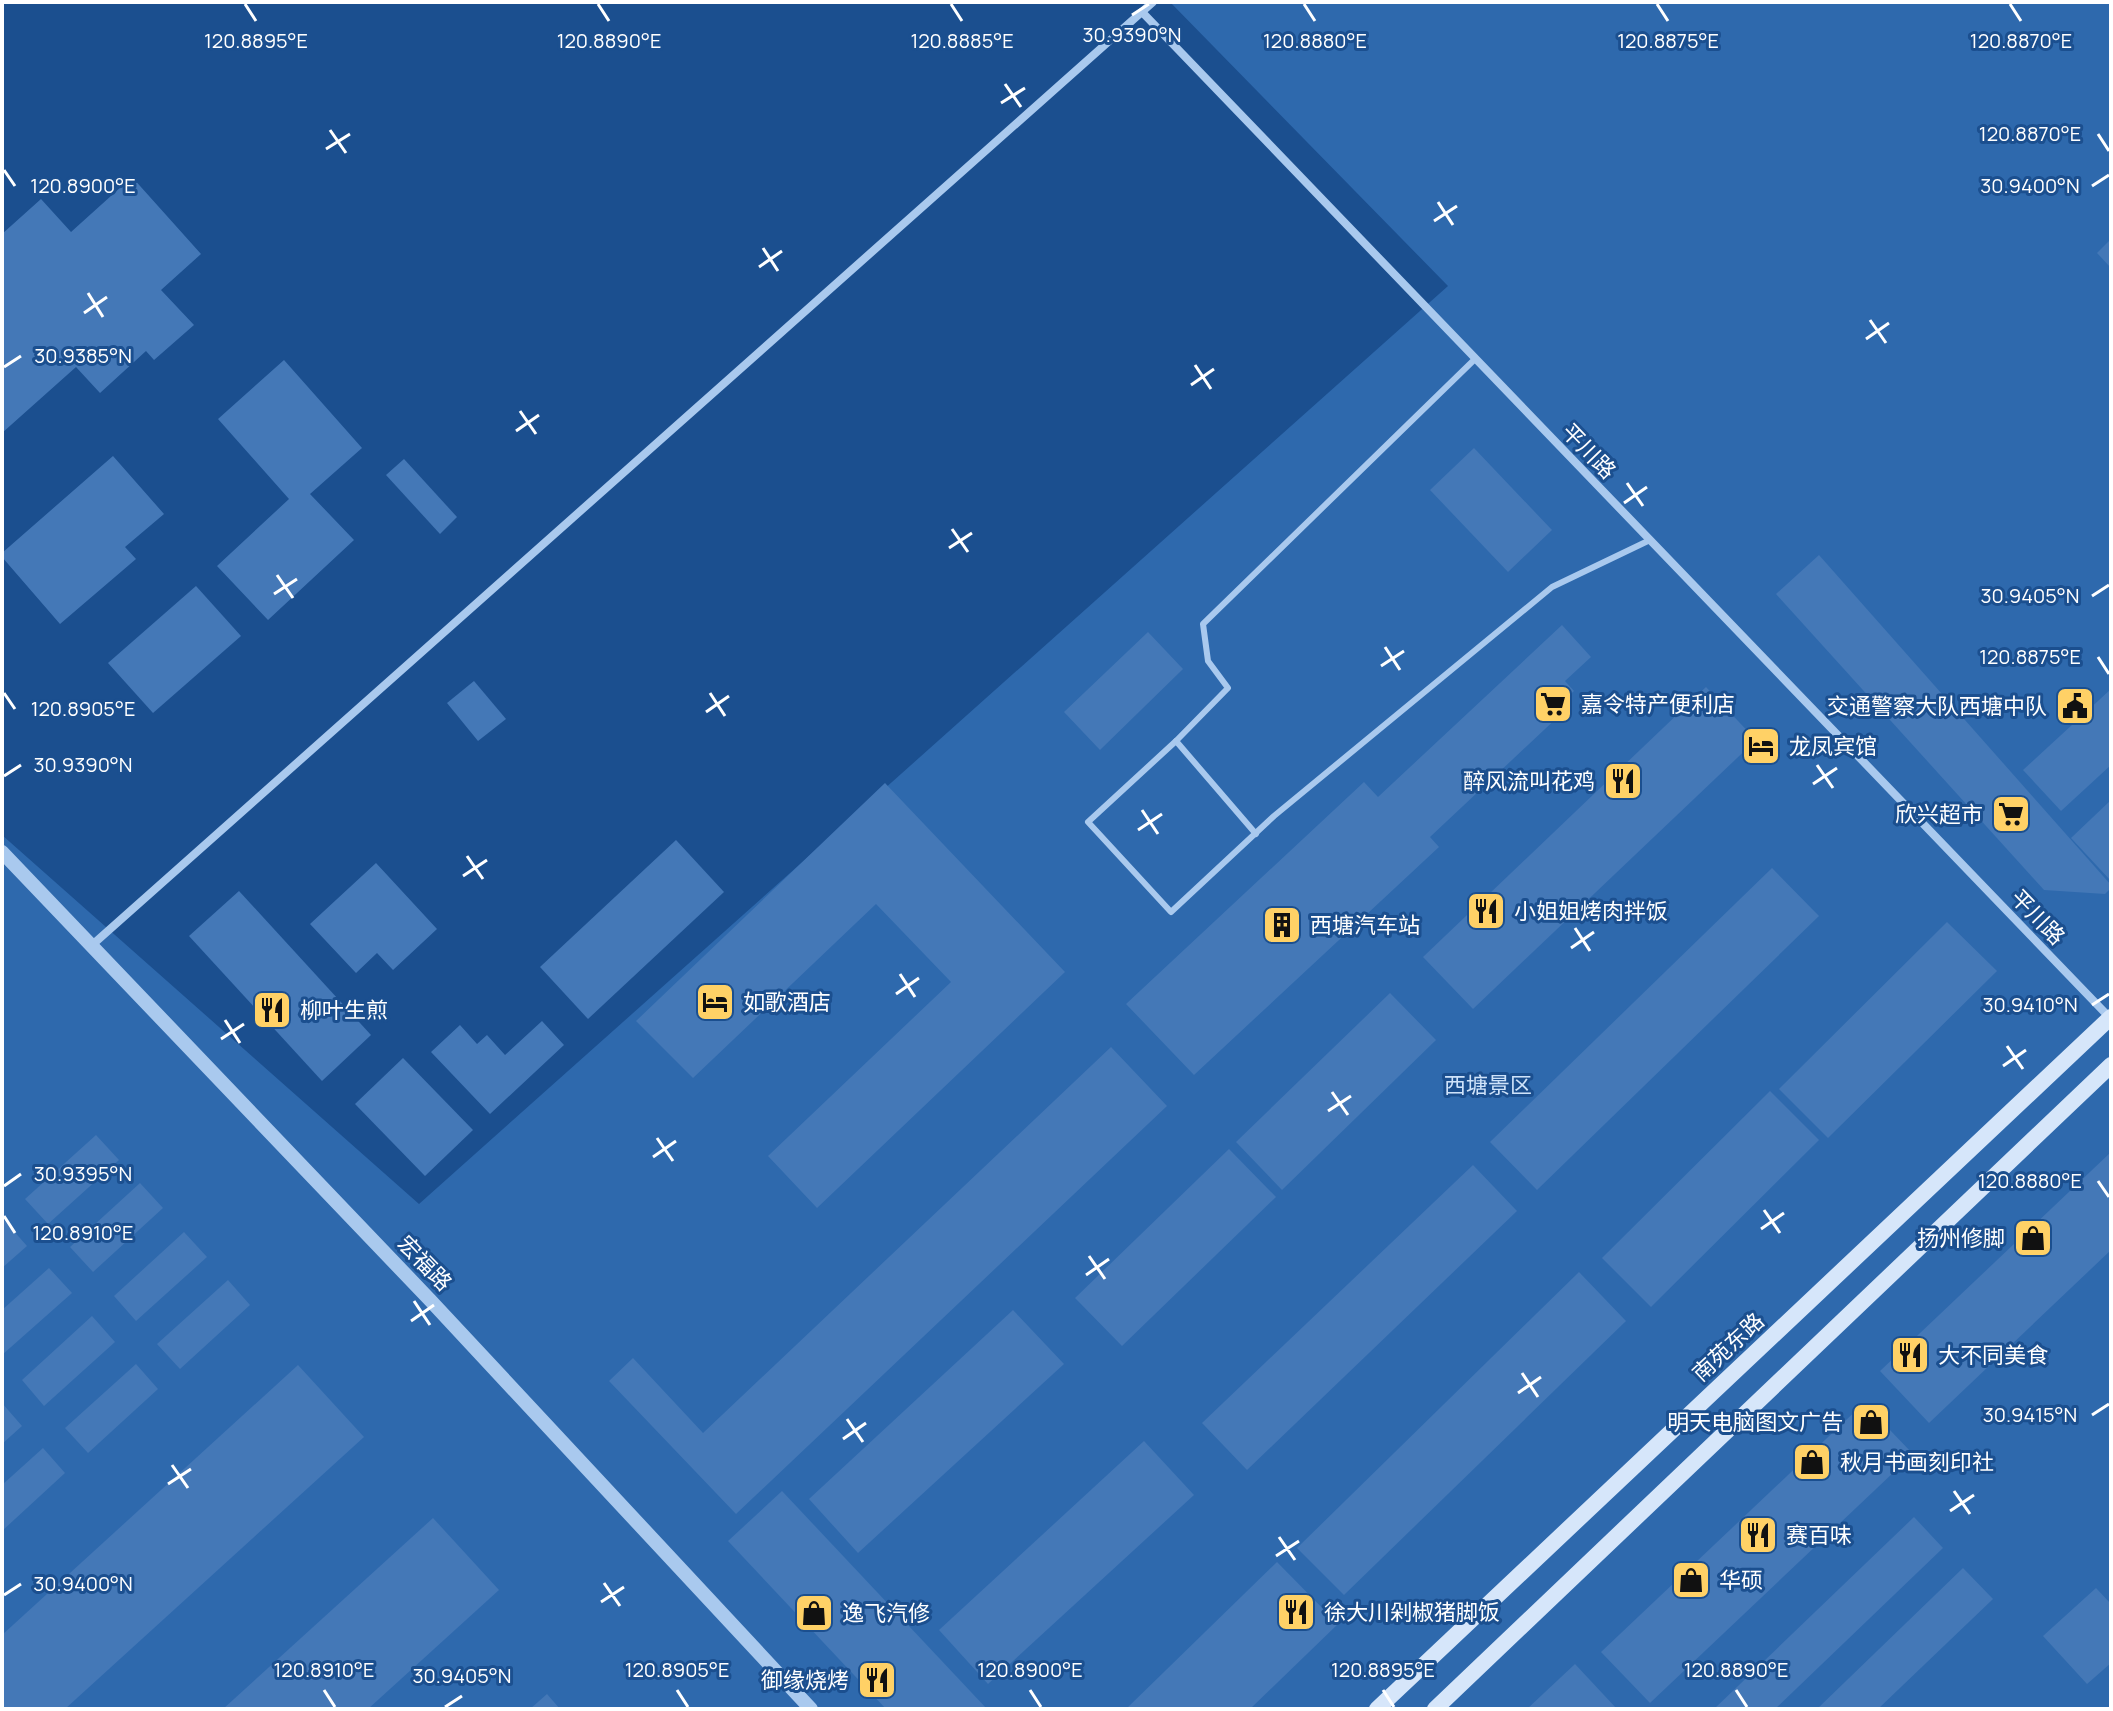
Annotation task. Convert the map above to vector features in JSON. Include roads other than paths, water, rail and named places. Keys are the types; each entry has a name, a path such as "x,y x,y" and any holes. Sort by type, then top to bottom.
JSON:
{"main road":[{"name":"南苑东路","path":"1377,1709 2111,1018"},
{"path":"1435,1709 2111,1065"}],"street":[{"path":"91,946 1153,2"},
{"name":"平川路","path":"1142,12 2111,1018"},
{"name":"宏福路","path":"2,852 441,1311 811,1709"}],"lane":[{"path":"1475,359 1203,624 1208,661 1228,688 1088,822 1171,912 1274,816 1552,587 1650,540"},
{"path":"1176,741 1256,834"}],"place":[{"name":"嘉令特产便利店","path":"1553,704"},
{"name":"交通警察大队西塘中队","path":"2075,706"},
{"name":"龙凤宾馆","path":"1761,746"},
{"name":"醉风流叫花鸡","path":"1623,781"},
{"name":"欣兴超市","path":"2011,814"},
{"name":"小姐姐烤肉拌饭","path":"1486,911"},
{"name":"西塘汽车站","path":"1282,925"},
{"name":"如歌酒店","path":"715,1002"},
{"name":"柳叶生煎","path":"272,1010"},
{"name":"扬州修脚","path":"2033,1238"},
{"name":"大不同美食","path":"1910,1355"},
{"name":"明天电脑图文广告","path":"1871,1422"},
{"name":"秋月书画刻印社","path":"1812,1462"},
{"name":"赛百味","path":"1758,1535"},
{"name":"华硕","path":"1691,1580"},
{"name":"徐大川剁椒猪脚饭","path":"1296,1612"},
{"name":"逸飞汽修","path":"814,1613"},
{"name":"御缘烧烤","path":"877,1680"}],"park label":[{"name":"西塘景区","path":"1488,1085"}]}
